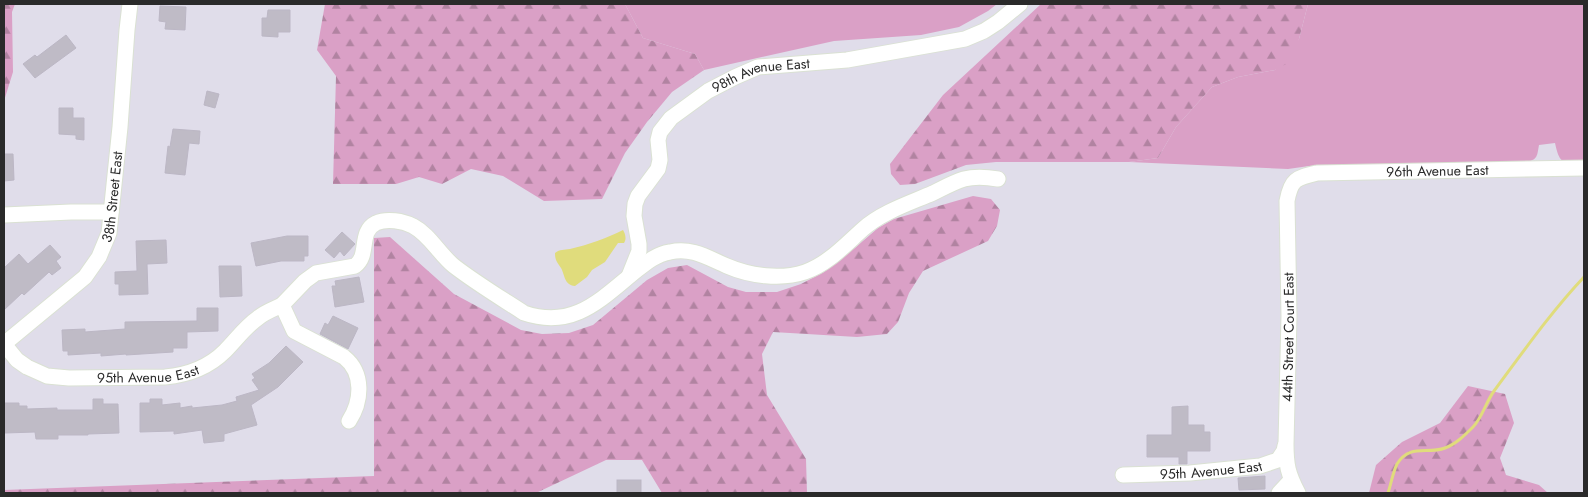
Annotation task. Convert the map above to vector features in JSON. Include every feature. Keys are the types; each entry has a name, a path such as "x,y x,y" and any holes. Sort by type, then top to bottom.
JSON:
{"street":[{"name":"38th Street East","path":"4,344 70,291 92,268 105,245 109,233 130,4"},
{"name":"98th Avenue East","path":"629,277 639,250 634,216 635,204 638,196 658,169 660,160 658,140 660,132 672,118 708,91 758,67 847,60 965,39 984,31 1020,4"},
{"name":"96th Avenue East","path":"1293,182 1300,177 1317,174 1584,168"},
{"path":"629,277 653,258 679,250 697,252 729,268 755,274 780,276 805,272 830,258 863,229 897,208 963,179 983,177 998,179"},
{"name":"44th Street Court East","path":"1293,182 1288,192 1287,201 1286,465 1294,487"},
{"path":"4,215 111,212"},
{"name":"95th Avenue East","path":"4,344 17,360 27,367 52,377 179,376 214,360 257,318 282,304 316,273 358,264 363,256 368,231 374,224 390,221 405,223 417,229 453,265 524,313 533,316 552,319 580,313 595,304 629,277"},
{"path":"282,304 294,331 344,357 355,370 360,393 356,408 349,421"},
{"name":"95th Avenue East","path":"1123,475 1190,473 1260,466 1278,460 1286,444"},
{"path":"1279,493 1294,487"}],"green space":[{"path":"4,4 15,4 12,12 13,72 4,101"},
{"path":"325,4 625,4 643,38 695,54 704,70 672,92 647,122 625,153 602,199 544,201 503,176 471,169 442,184 419,177 396,184 333,184 336,76 317,50"},
{"path":"625,4 997,4 959,27 921,35 834,41 704,70 695,54 643,38"},
{"path":"1041,4 1308,4 1299,39 1290,62 1275,70 1238,77 1212,87 1176,127 1158,158 1129,162 996,162 966,165 915,184 900,185 891,174 890,164 943,95"},
{"path":"1308,4 1584,4 1584,162 1564,161 1559,156 1555,143 1539,145 1536,157 1525,162 1309,166 1288,169 1129,162 1158,158 1176,127 1212,87 1238,77 1275,70 1299,39"},
{"path":"973,196 991,199 1000,210 997,226 988,241 923,271 909,293 898,322 887,334 857,337 773,332 762,354 767,395 806,459 807,493 662,493 642,460 606,460 536,493 4,493 4,490 374,476 374,238 390,237 454,294 521,330 542,334 569,333 593,325 647,280 668,268 687,265 728,287 746,292 777,292 801,284 824,272 878,228 894,219"},
{"path":"1468,386 1505,394 1514,423 1500,458 1506,475 1539,485 1548,493 1369,493 1376,465 1402,442 1440,423"}],"shaded area":[{"path":"623,230 625,236 624,243 618,243 605,262 592,270 587,277 575,286 569,284 556,261 555,253 560,250 590,243"}],"building":[{"path":"160,6 186,7 185,30 165,29 166,22 159,21"},
{"path":"268,10 290,10 290,32 278,32 278,37 262,36 262,18 267,18"},
{"path":"66,35 76,48 35,78 23,64 35,55 37,57"},
{"path":"207,91 219,94 215,108 204,105"},
{"path":"59,108 73,108 73,118 84,118 84,140 76,139 76,135 59,134"},
{"path":"173,129 200,131 199,144 189,143 185,175 165,173 168,146 170,147"},
{"path":"4,154 13,154 14,180 4,181"},
{"path":"342,232 355,244 344,256 340,251 334,258 325,250"},
{"path":"287,236 308,236 308,256 304,256 304,261 281,261 256,266 251,243"},
{"path":"166,240 167,263 147,264 148,294 119,295 119,284 115,284 115,272 137,271 136,241"},
{"path":"50,245 61,257 56,261 61,268 52,275 49,272 4,310 4,268 19,254 28,264"},
{"path":"219,266 241,266 242,296 220,297"},
{"path":"359,277 364,302 335,307 332,286 336,286 335,281"},
{"path":"197,308 218,308 218,331 187,332 187,348 173,348 173,352 101,356 101,353 68,355 68,351 63,351 62,330 85,329 85,332 125,329 125,322 197,321"},
{"path":"333,316 358,328 348,349 320,334 325,323 328,325"},
{"path":"286,346 303,362 278,387 251,405 257,425 224,434 224,441 204,443 202,430 174,434 174,431 140,432 140,403 150,403 150,399 162,399 162,405 180,403 180,408 192,406 192,408 222,405 237,401 236,397 259,390 252,380 255,378 252,374 269,363"},
{"path":"93,399 103,399 103,404 118,404 119,433 58,435 58,439 36,439 35,432 5,433 4,403 19,403 19,406 27,406 27,409 93,410"},
{"path":"1188,406 1188,425 1204,425 1204,432 1210,432 1210,451 1187,451 1187,464 1179,464 1179,457 1147,457 1147,435 1172,435 1172,407"},
{"path":"1265,476 1265,489 1239,490 1238,478"},
{"path":"617,480 641,480 641,493 617,493"}],"waterway":[{"path":"1388,493 1397,464 1407,454 1438,450 1449,446 1473,427 1494,391 1549,318 1584,277"}]}
